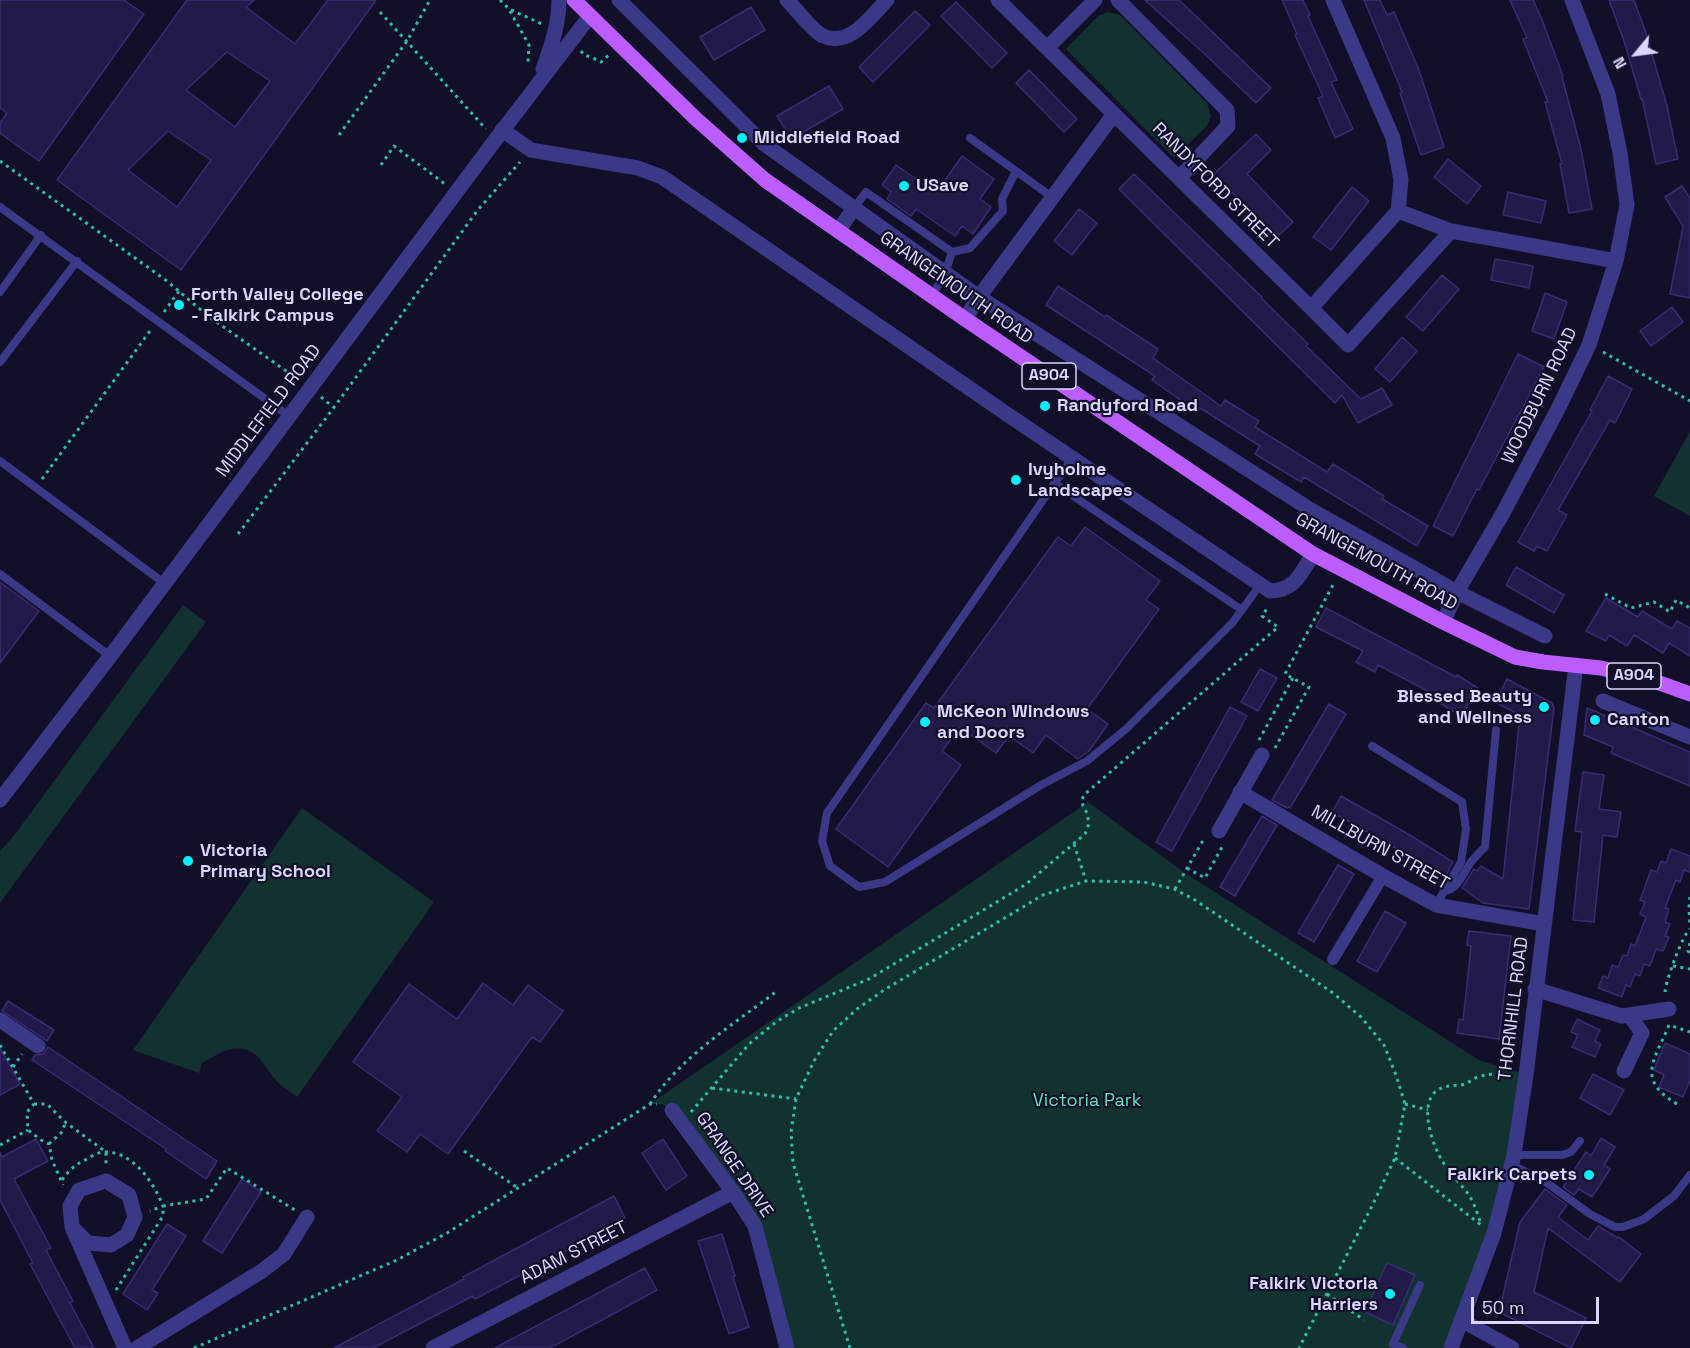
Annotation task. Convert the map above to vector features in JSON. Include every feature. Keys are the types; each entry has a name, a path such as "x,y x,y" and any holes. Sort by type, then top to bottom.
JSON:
{"main road":[{"name":"GRANGEMOUTH ROAD","path":"574,0 695,118 765,180 965,319 1313,554 1515,657 1576,665"},
{"name":"A904","path":"1576,665 1602,668 1654,681 1690,694"}],"street":[{"path":"538,83 552,40 559,11 559,0"},
{"name":"GRANGEMOUTH ROAD","path":"619,0 764,144 979,297 1311,510 1457,592 1545,636"},
{"path":"787,0 822,36 836,39 852,35 887,0"},
{"name":"RANDYFORD STREET","path":"999,0 1348,345 1451,231"},
{"path":"1047,48 1095,0"},
{"path":"1118,0 1227,110 1228,126 1179,178"},
{"path":"1311,308 1398,211 1401,180 1393,138 1333,0"},
{"name":"WOODBURN ROAD","path":"1443,622 1457,592 1503,513 1559,407 1589,345 1616,261 1627,206 1620,153 1608,93 1572,0"},
{"name":"MIDDLEFIELD ROAD","path":"0,800 590,16"},
{"path":"965,319 1114,114"},
{"path":"499,135 531,150 638,168 662,177 1270,591 1280,591 1291,586 1313,554"},
{"path":"838,231 854,208"},
{"path":"1398,211 1451,231 1616,261"},
{"name":"THORNHILL ROAD","path":"1451,1348 1463,1321 1488,1229 1513,1160 1576,665"},
{"path":"1602,701 1690,736"},
{"path":"1223,835 1240,792 1267,755"},
{"name":"MILLBURN STREET","path":"1240,792 1436,905 1544,924"},
{"path":"1333,959 1383,876"},
{"path":"1535,989 1622,1016 1669,1009"},
{"path":"1624,1071 1642,1033 1630,1016"},
{"path":"0,1020 38,1047"},
{"name":"GRANGE DRIVE","path":"677,1116 733,1192 755,1227 787,1348"},
{"path":"72,1227 88,1244 111,1245 127,1235 135,1217 129,1195 106,1181 79,1190 70,1206 72,1227 125,1348"},
{"name":"ADAM STREET","path":"433,1348 733,1192"},
{"path":"137,1348 262,1271 284,1254 307,1217"},
{"path":"1463,1321 1512,1348"}],"lane":[{"path":"969,138 1052,197"},
{"path":"854,208 866,192 952,252 970,248 1003,211 1002,199 1016,171"},
{"path":"0,207 289,416"},
{"path":"0,292 41,235"},
{"path":"932,296 945,273 952,252"},
{"path":"0,362 77,261"},
{"path":"1072,458 827,813 822,841 830,866 859,887 885,882 1041,785 1087,761 1126,729 1233,622 1260,585"},
{"path":"0,461 164,583"},
{"path":"1054,483 1242,610"},
{"path":"0,574 110,656"},
{"path":"1444,891 1456,885 1472,861 1485,847 1496,730"},
{"path":"1372,746 1462,802 1466,829 1461,862 1436,905"},
{"path":"1513,1160 1562,1155 1571,1152 1580,1140"},
{"path":"1513,1160 1590,1214 1615,1227 1623,1227 1644,1219 1674,1196 1690,1175"},
{"path":"1403,1348 1393,1344 1420,1285"}],"path":[{"path":"339,135 407,41 430,0"},
{"path":"509,9 529,45 527,69"},
{"path":"380,12 499,135"},
{"path":"381,165 394,146 456,192"},
{"path":"238,534 477,211 531,150"},
{"path":"0,161 333,407"},
{"path":"36,488 179,291"},
{"path":"1589,345 1690,401"},
{"path":"1267,755 1309,687 1285,674 1342,569"},
{"path":"650,1104 662,1104 677,1116 712,1088 749,1044 776,1022 799,1008 869,979 1025,885 1084,834 1089,824 1082,799 1085,794 1278,627 1262,616 1280,591"},
{"path":"1605,594 1631,609 1654,602 1670,612 1676,600 1690,608"},
{"path":"1188,868 1205,878 1223,835"},
{"path":"1074,844 1086,881"},
{"path":"1174,889 1185,873"},
{"path":"850,1348 793,1163 791,1132 796,1099 814,1061 833,1031 884,990 1043,895 1086,881 1144,882 1174,889 1195,900 1333,993 1361,1017 1384,1045 1405,1104 1395,1158 1299,1348"},
{"path":"1665,992 1665,983 1682,940 1690,928 1690,897"},
{"path":"1690,944 1688,951 1690,953"},
{"path":"1673,966 1690,969"},
{"path":"194,1348 396,1260 447,1233 650,1104 659,1088 676,1069 777,991"},
{"path":"1677,1104 1669,1100 1656,1087 1651,1076 1651,1066 1669,1025 1690,1032"},
{"path":"0,1045 34,1104"},
{"path":"1488,1229 1469,1196 1442,1162 1429,1127 1429,1103 1434,1093 1442,1088 1465,1085 1488,1074 1511,1075 1525,1079"},
{"path":"712,1088 796,1099"},
{"path":"49,1143 28,1130 27,1112 34,1104 46,1104 65,1122 106,1152"},
{"path":"1405,1104 1428,1110"},
{"path":"49,1143 63,1131 65,1122"},
{"path":"0,1145 28,1130"},
{"path":"49,1143 52,1160 62,1180 70,1206"},
{"path":"464,1151 518,1188"},
{"path":"106,1152 106,1181"},
{"path":"62,1180 69,1170 81,1162 97,1153 106,1152 129,1158 150,1179 163,1206 163,1216 107,1305"},
{"path":"1395,1158 1488,1229"},
{"path":"163,1206 206,1199 227,1168 307,1217"},
{"path":"1327,1294 1364,1320"}],"green space":[{"path":"1108,12 1120,15 1207,103 1211,117 1206,127 1174,158 1066,49 1098,16"},
{"path":"1690,431 1690,516 1654,496"},
{"path":"183,605 206,622 0,903 0,851 16,833"},
{"name":"Victoria Park","path":"1088,802 1185,873 1479,1060 1526,1075 1514,1155 1451,1348 787,1348 755,1226 672,1110 662,1104 650,1104"},
{"path":"302,808 434,902 297,1097 277,1082 256,1056 244,1049 221,1052 202,1063 199,1073 133,1050"}],"building":[{"path":"0,0 124,0 144,14 39,161 0,133 0,123 7,113 0,108"},
{"path":"187,0 254,0 246,7 295,44 328,0 376,0 181,270 57,180","holes":["227,52 270,81 235,127 186,90","168,131 211,160 177,207 128,170"]},
{"path":"1145,0 1179,0 1271,88 1256,103"},
{"path":"1282,0 1303,0 1337,80 1331,82 1353,129 1335,138 1318,98 1323,96"},
{"path":"1364,0 1380,0 1387,15 1394,12 1419,70 1444,147 1421,155 1400,93 1402,92"},
{"path":"1510,0 1533,0 1541,17 1563,76 1581,149 1592,209 1569,213 1560,164 1562,164 1545,102 1548,102 1523,39 1527,38"},
{"path":"1609,0 1634,0 1667,106 1678,159 1656,164 1642,98"},
{"path":"956,2 1007,53 992,68 941,16"},
{"path":"751,7 765,30 714,60 700,37"},
{"path":"915,11 930,25 873,82 859,67"},
{"path":"1029,70 1077,119 1064,132 1016,83"},
{"path":"829,86 843,109 791,139 777,116"},
{"path":"1256,134 1271,150 1247,174 1293,222 1276,238 1213,175"},
{"path":"962,156 994,179 980,199 991,207 973,234 962,226 955,236 916,209 911,216 887,199 891,192 882,185 896,165 936,193"},
{"path":"1448,159 1481,186 1467,204 1434,177"},
{"path":"1134,174 1262,297 1308,344 1306,346 1361,399 1382,388 1392,405 1358,423 1342,395 1335,403 1119,189"},
{"path":"1682,186 1690,198 1690,298 1670,294 1683,226 1665,197"},
{"path":"1352,187 1369,201 1331,250 1313,237"},
{"path":"1508,192 1546,201 1541,223 1503,215"},
{"path":"1079,209 1097,223 1072,255 1054,241"},
{"path":"1495,259 1533,266 1529,288 1491,280"},
{"path":"1442,275 1459,289 1423,331 1406,317"},
{"path":"1058,286 1158,349 1153,358 1221,406 1225,400 1259,421 1255,427 1327,472 1333,464 1384,496 1382,499 1428,526 1417,546 1304,477 1301,482 1255,454 1260,446 1200,408 1197,412 1152,380 1155,376 1046,305"},
{"path":"1545,293 1567,302 1554,339 1532,331"},
{"path":"1672,307 1683,322 1651,346 1640,331"},
{"path":"1402,337 1417,351 1390,382 1375,369"},
{"path":"1518,354 1544,367 1453,536 1433,526"},
{"path":"1608,376 1632,389 1615,423 1610,420 1558,510 1567,515 1547,551 1537,546 1534,551 1518,542 1592,411 1590,410"},
{"path":"1085,527 1160,581 1146,600 1159,609 1087,709 1108,724 1089,751 1078,759 1046,735 1033,753 1009,736 996,753 960,727 942,751 961,765 888,867 836,829 926,703 934,708 1058,537 1071,546"},
{"path":"1516,567 1564,595 1554,613 1506,585"},
{"path":"0,582 39,611 0,663"},
{"path":"1606,598 1638,617 1642,611 1672,629 1677,621 1690,628 1690,656 1669,643 1663,653 1634,635 1627,646 1609,635 1606,641 1586,631"},
{"path":"1326,608 1478,688 1461,716 1440,703 1443,699 1378,665 1375,672 1356,662 1363,651 1316,627"},
{"path":"1260,669 1277,678 1258,711 1241,702"},
{"path":"1507,679 1552,703 1554,708 1529,909 1483,903 1462,888 1474,869 1477,871 1481,866 1503,879 1520,715 1495,702"},
{"path":"1329,704 1346,714 1290,808 1287,808 1272,800"},
{"path":"1230,707 1247,716 1172,851 1156,842"},
{"path":"1587,708 1690,752 1690,786 1611,753 1613,747 1584,735"},
{"path":"1583,772 1604,775 1599,809 1621,812 1617,837 1603,835 1594,922 1573,920 1582,832 1575,831"},
{"path":"1341,796 1453,862 1445,877 1332,812"},
{"path":"1262,816 1277,825 1235,896 1220,887"},
{"path":"1671,849 1690,856 1690,872 1684,870 1680,882 1676,880 1665,908 1669,909 1665,922 1670,924 1665,936 1669,937 1663,951 1656,949 1650,966 1644,964 1640,976 1635,974 1630,987 1626,985 1622,997 1598,988 1603,976 1608,978 1612,965 1618,967 1623,955 1627,956 1631,944 1635,946 1646,917 1640,914 1645,902 1640,900 1651,870 1657,872 1661,861 1666,863"},
{"path":"1338,865 1354,874 1314,942 1298,933"},
{"path":"1385,911 1406,923 1377,972 1357,961"},
{"path":"1469,931 1511,936 1499,1039 1457,1033 1459,1019 1463,1020 1471,946 1467,945"},
{"path":"483,983 513,1005 528,985 563,1011 540,1042 532,1037 448,1154 420,1134 407,1152 377,1131 402,1097 353,1062 409,984 457,1019"},
{"path":"8,1001 54,1030 47,1041 2,1011"},
{"path":"1577,1019 1600,1030 1595,1041 1601,1044 1595,1057 1572,1047 1578,1035 1571,1032"},
{"path":"1665,1043 1690,1054 1690,1080 1683,1097 1659,1087 1664,1075 1654,1070"},
{"path":"48,1047 217,1161 206,1179 165,1151 166,1149 32,1060 35,1055 43,1054"},
{"path":"0,1048 20,1084 0,1095"},
{"path":"1593,1074 1624,1090 1610,1115 1580,1098"},
{"name":"Falkirk Carpets","path":"1601,1138 1615,1147 1604,1165 1610,1169 1592,1197 1579,1189 1574,1195 1563,1187 1586,1152 1591,1156"},
{"path":"36,1139 48,1161 14,1179 51,1248 46,1250 73,1301 70,1303 94,1348 75,1348 30,1264 33,1263 0,1200 0,1152 2,1157"},
{"path":"663,1139 687,1176 666,1190 642,1153"},
{"path":"242,1179 261,1192 222,1253 203,1241"},
{"path":"1545,1189 1567,1205 1558,1217 1588,1240 1598,1226 1619,1237 1641,1254 1620,1282 1548,1228 1534,1292 1586,1318 1571,1348 1499,1312 1520,1222"},
{"path":"614,1196 625,1218 568,1250 475,1299 473,1296 373,1348 334,1348 464,1279 463,1277"},
{"path":"167,1224 186,1236 152,1290 158,1293 147,1310 123,1294"},
{"path":"722,1234 749,1327 729,1334 698,1241"},
{"name":"Falkirk Victoria Harriers","path":"1387,1263 1415,1275 1393,1325 1365,1312"},
{"path":"645,1268 657,1290 550,1348 495,1348"}],"place":[{"name":"Middlefield Road","path":"742,138"},
{"name":"USave","path":"904,186"},
{"name":"Forth Valley College - Falkirk Campus","path":"179,305"},
{"name":"Randyford Road","path":"1045,406"},
{"name":"Ivyholme Landscapes","path":"1016,480"},
{"name":"Blessed Beauty and Wellness","path":"1544,707"},
{"name":"Canton","path":"1595,720"},
{"name":"McKeon Windows and Doors","path":"925,722"},
{"name":"Victoria Primary School","path":"188,861"},
{"name":"Falkirk Carpets","path":"1589,1175"},
{"name":"Falkirk Victoria Harriers","path":"1390,1294"}]}
